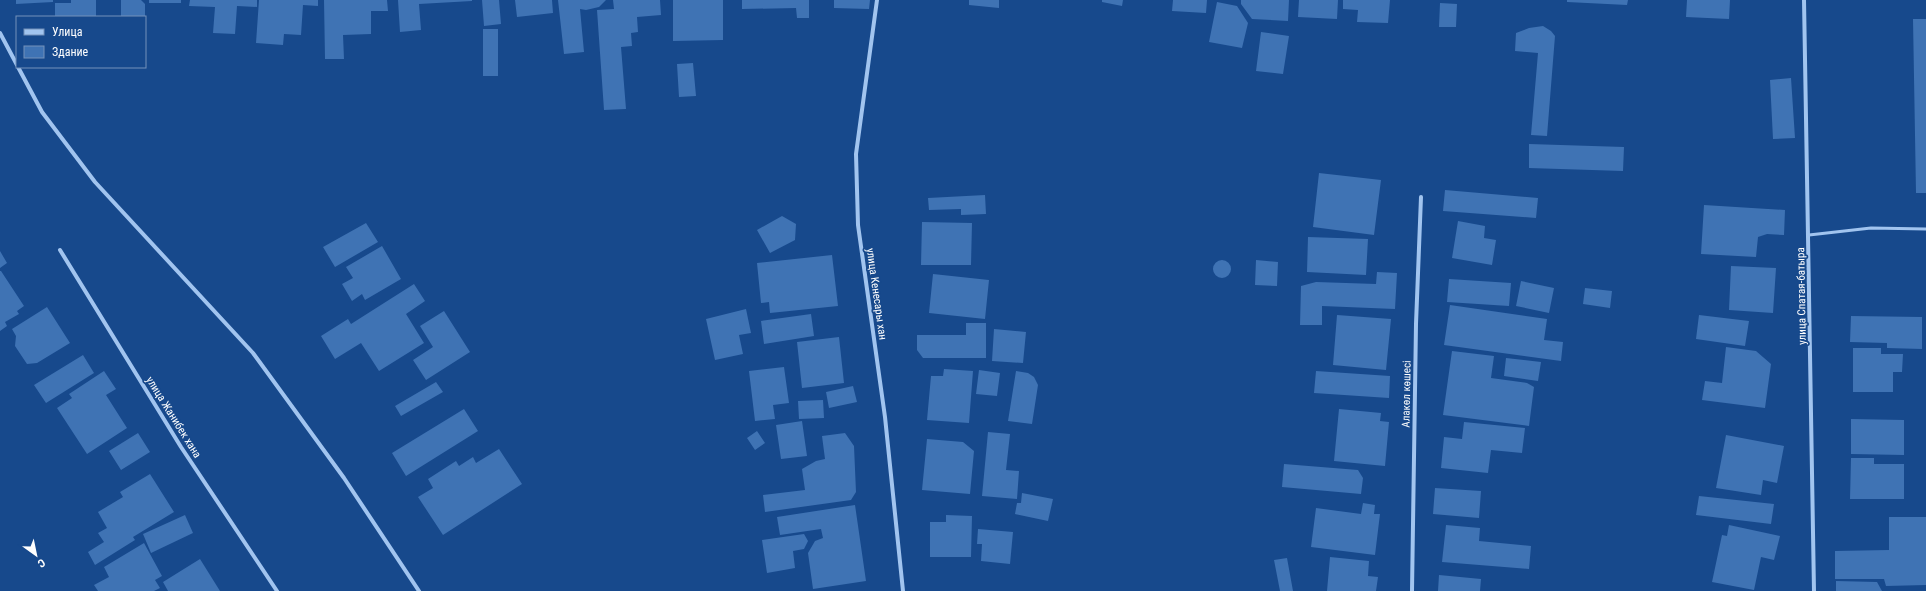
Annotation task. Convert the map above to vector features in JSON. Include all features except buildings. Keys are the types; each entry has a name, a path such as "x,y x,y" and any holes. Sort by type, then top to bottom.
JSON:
{"street":[{"name":"улица Кенесары хан","path":"878,0 856,154 858,225 885,418 903,591"},
{"name":"улица Спатая-батыра","path":"1804,0 1814,591"},
{"path":"0,33 16,62"},
{"path":"19,68 42,112 95,182 253,353 344,478 419,591"},
{"name":"Алакөл көшесі","path":"1412,591 1416,324 1421,197"},
{"name":"улица Жанибек хана","path":"60,250 181,447 277,591"}],"lane":[{"path":"1809,235 1871,228 1926,229"}]}
